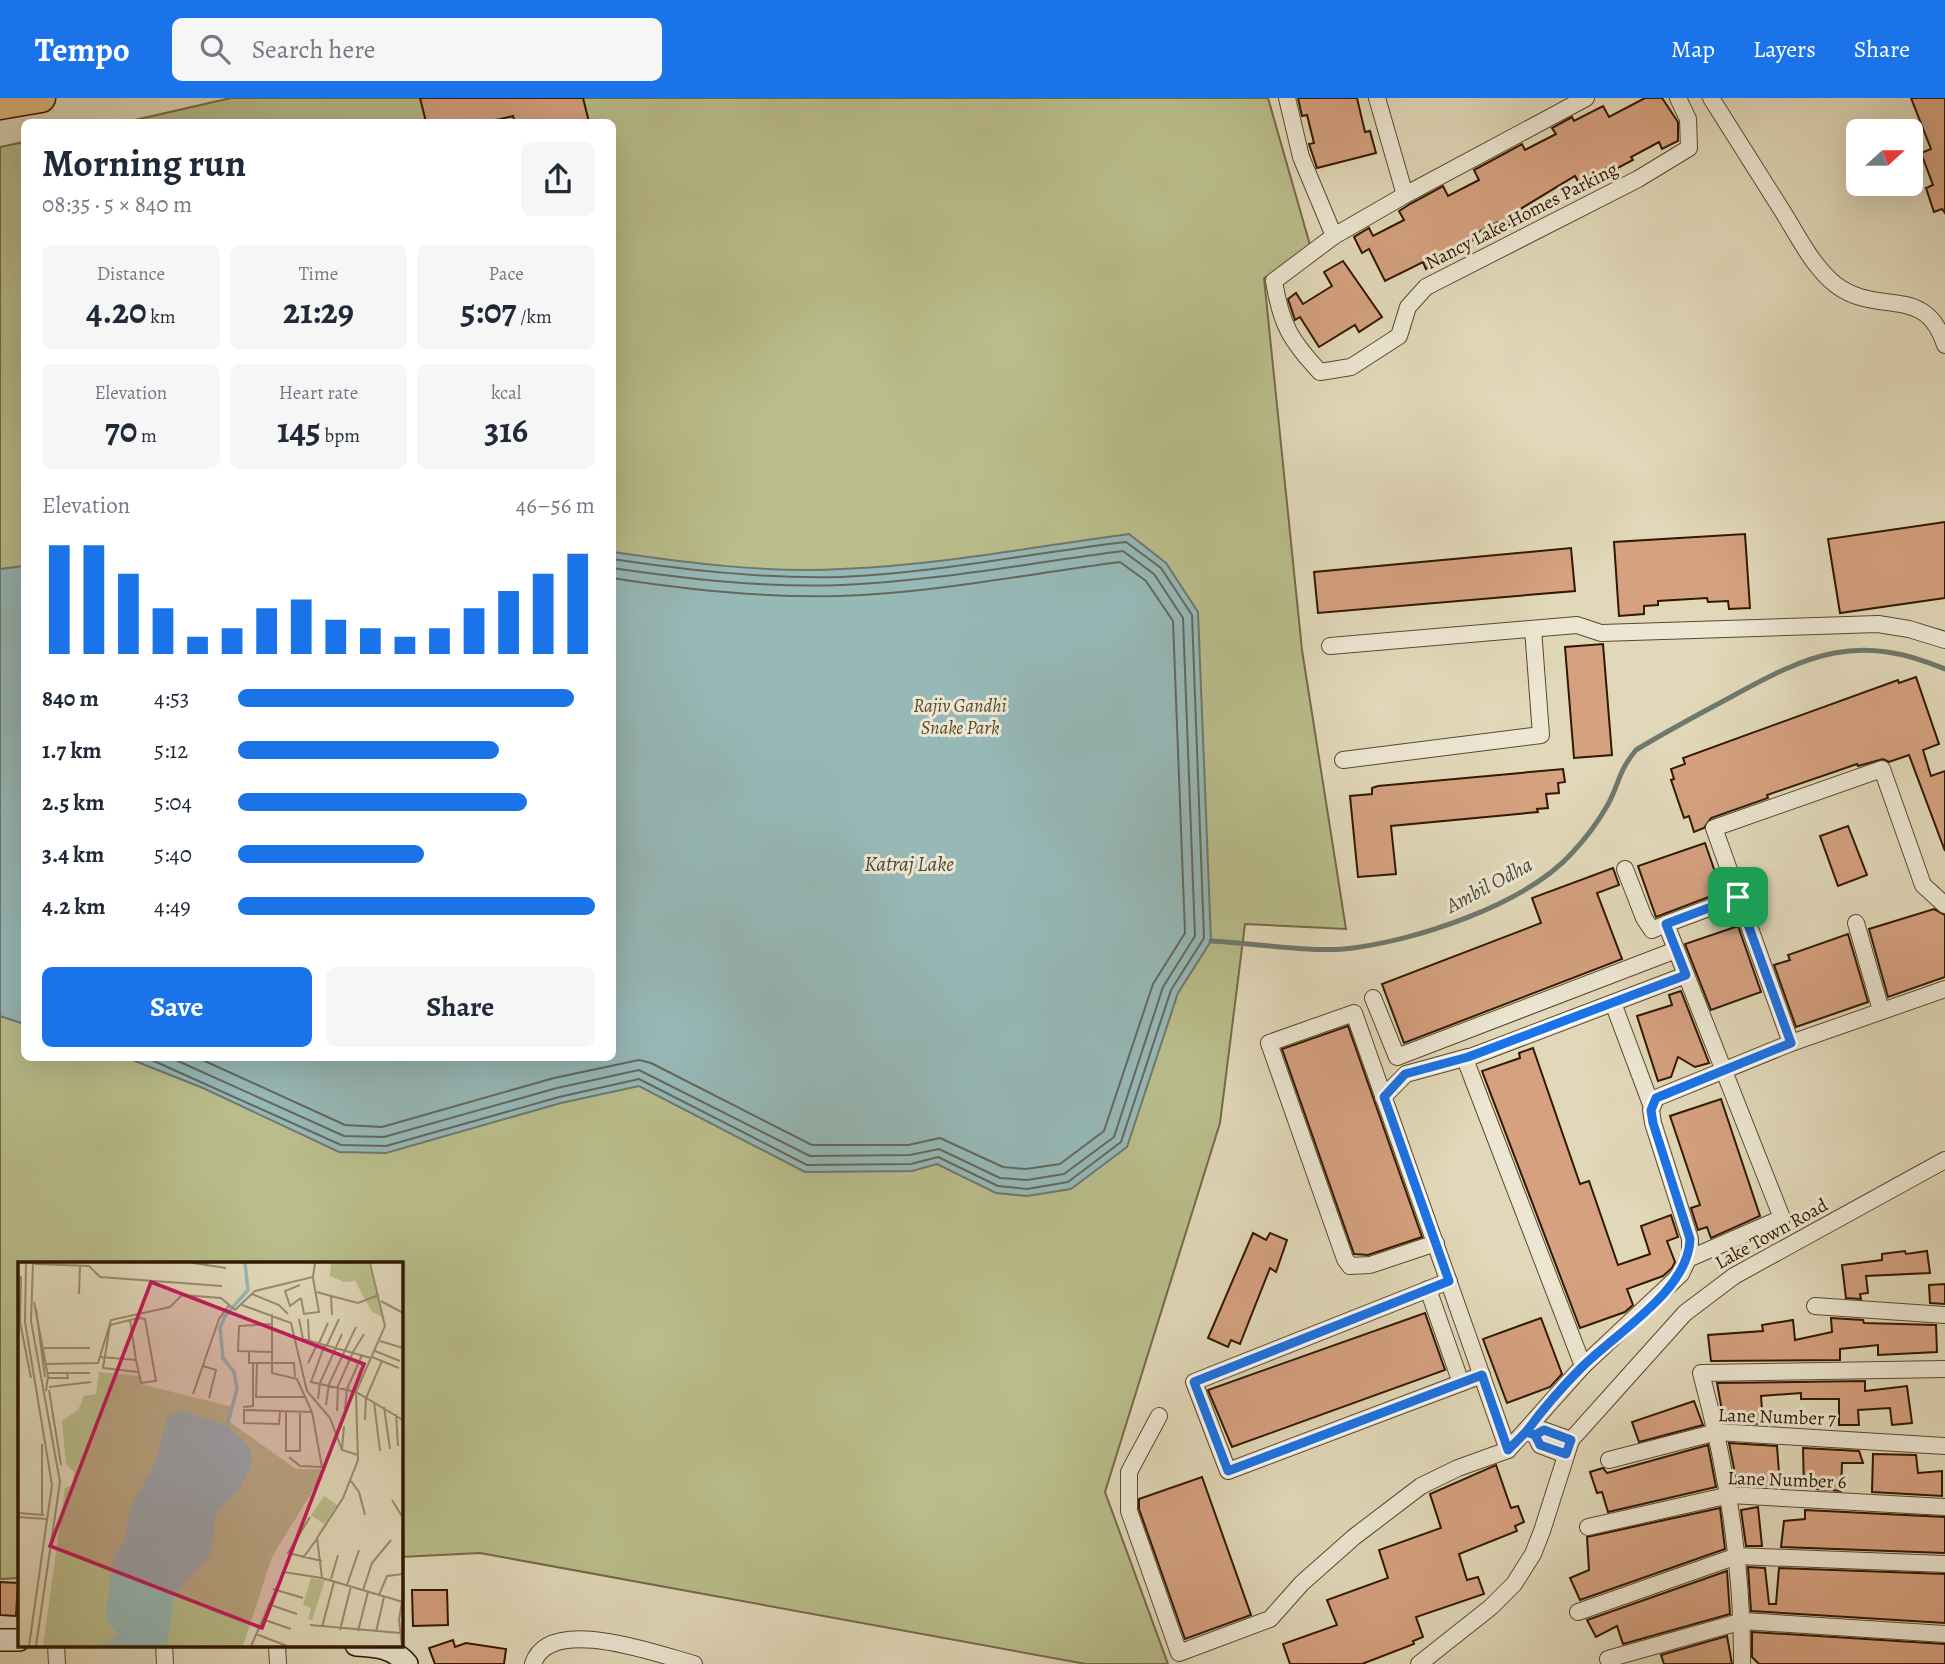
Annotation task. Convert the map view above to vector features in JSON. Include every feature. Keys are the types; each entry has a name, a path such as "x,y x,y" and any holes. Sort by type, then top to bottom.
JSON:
{"highway":[{"path":"0,105 41,98"}],"street":[{"path":"1287,98 1301,157 1334,236"},
{"path":"1377,98 1405,195"},
{"name":"Nancy Lake Homes Parking","path":"1586,98 1334,236 1274,281 1280,318 1295,346 1320,372 1351,367 1399,336 1408,307 1426,287 1638,179 1689,148 1688,119 1678,98"},
{"path":"1711,98 1806,249 1834,283 1858,299 1902,304 1927,313 1940,329 1945,345"},
{"path":"1330,646 1577,625 1601,632 1878,624 1909,629 1945,640"},
{"path":"1343,760 1541,735 1533,629"},
{"path":"1791,1043 1714,828 1882,769 1923,885 1945,905"},
{"path":"1625,869 1644,918 1652,930 1738,897"},
{"path":"1856,923 1881,1010"},
{"path":"1666,924 1782,1218 1688,1259"},
{"path":"1373,998 1397,1057 1676,950"},
{"path":"1384,1097 1405,1074 1468,1057 1686,975"},
{"path":"1652,1107 1656,1098 1668,1091 1791,1043 1945,989"},
{"path":"1159,1416 1129,1472 1129,1511 1179,1653 1270,1619 1302,1583 1410,1493 1458,1468 1508,1450 1530,1434 1583,1366 1664,1293 1681,1274 1688,1259 1690,1239 1653,1123 1652,1107 1613,1003"},
{"path":"1436,1242 1370,1265 1350,1266 1345,1259 1269,1042 1353,1013 1436,1242 1508,1450"},
{"path":"1468,1057 1465,1059 1583,1366"},
{"name":"Lake Town Road","path":"1419,1664 1492,1607 1514,1584 1533,1554 1568,1447 1685,1313 1713,1290 1945,1160"},
{"path":"1449,1281 1194,1382 1228,1471 1482,1375"},
{"path":"1428,1289 1461,1383"},
{"path":"1815,1306 1945,1315"},
{"path":"1742,1664 1742,1620 1730,1495 1701,1373 1945,1369"},
{"path":"1530,1434 1544,1430 1568,1447"},
{"name":"Lane Number 7","path":"1609,1460 1717,1432 1945,1446"},
{"name":"Lane Number 6","path":"1588,1527 1730,1495 1945,1507"},
{"path":"1578,1612 1737,1556 1945,1564"},
{"path":"1608,1660 1742,1620 1945,1634"},
{"path":"533,1664 545,1648 556,1642 588,1637 694,1664"},
{"path":"0,1640 18,1640"},
{"path":"56,1646 57,1664"},
{"path":"164,1646 165,1664"},
{"path":"277,1646 278,1664"},
{"path":"379,1646 399,1654 407,1664"}],"green space":[{"name":"Rajiv Gandhi Snake Park","path":"231,98 1268,98 1312,252 1264,278 1302,650 1346,929 1245,924 1220,1123 1105,1492 1168,1664 1086,1664 480,1553 402,1557 402,1262 18,1262 18,1578 0,1579 0,147 21,143 21,1061 616,1061 616,119 139,119"}],"water":[{"name":"Katraj Lake","path":"1129,534 1166,563 1198,612 1211,941 1178,993 1127,1147 1071,1189 1027,1196 996,1193 937,1164 912,1171 805,1172 639,1086 561,1103 386,1153 339,1152 203,1088 135,1061 616,1061 616,552 698,563 813,570 950,560"},
{"path":"21,566 21,1023 0,1016 0,569"}],"building":[{"path":"420,98 583,98 588,119 514,119 513,116 500,119 425,119"},
{"path":"1298,98 1357,98 1365,132 1370,131 1376,153 1317,168 1309,144 1314,143 1307,115 1302,116"},
{"path":"1645,98 1662,98 1678,122 1678,141 1662,149 1659,142 1614,170 1611,166 1579,183 1575,176 1522,208 1526,216 1502,229 1498,222 1471,236 1473,240 1448,252 1450,256 1426,269 1423,262 1385,281 1369,249 1362,253 1354,237 1369,228 1373,236 1404,220 1399,211 1410,204 1443,186 1448,196 1479,180 1474,170 1522,144 1525,150 1556,134 1552,128 1572,117 1574,121 1603,106 1609,117"},
{"path":"1911,98 1945,98 1945,213 1942,209 1934,212 1926,188 1933,185 1923,152 1931,149 1923,129 1923,119 1919,119"},
{"path":"1343,261 1382,317 1359,332 1355,325 1319,347 1300,317 1295,320 1288,299 1296,293 1303,304 1332,286 1324,272"},
{"path":"1945,522 1945,598 1840,613 1828,539"},
{"path":"1745,534 1750,608 1729,609 1728,601 1708,602 1707,598 1658,601 1658,605 1644,606 1644,614 1619,616 1614,542"},
{"path":"1571,548 1575,591 1318,613 1314,572"},
{"path":"1603,644 1612,755 1574,758 1565,647"},
{"path":"1916,677 1939,744 1923,750 1931,776 1945,771 1945,851 1909,755 1889,762 1883,759 1858,766 1857,764 1767,795 1768,798 1711,818 1704,828 1694,832 1689,816 1684,818 1671,780 1674,779 1671,769 1685,764 1683,758 1898,680 1899,683"},
{"path":"1563,769 1565,782 1558,783 1559,793 1546,794 1548,808 1537,809 1538,812 1391,826 1396,874 1358,877 1350,796 1372,794 1372,788 1378,786"},
{"path":"1848,826 1867,875 1838,886 1820,836"},
{"path":"1705,843 1722,892 1656,917 1638,866"},
{"path":"1613,868 1619,885 1597,893 1622,959 1404,1043 1382,984 1541,923 1532,898"},
{"path":"1934,909 1945,915 1945,977 1888,997 1869,929"},
{"path":"1738,926 1761,992 1711,1010 1685,944"},
{"path":"1848,934 1868,1002 1796,1027 1774,965 1790,960 1788,955"},
{"path":"1681,991 1709,1063 1695,1067 1678,1057 1671,1077 1658,1081 1637,1016 1672,1005 1669,995"},
{"path":"1348,1026 1422,1237 1368,1255 1354,1254 1282,1049"},
{"path":"1533,1048 1580,1184 1589,1181 1618,1265 1650,1254 1641,1226 1671,1215 1678,1237 1667,1241 1675,1262 1672,1268 1663,1276 1627,1289 1633,1305 1625,1312 1580,1328 1482,1071 1520,1058 1519,1053"},
{"path":"1721,1099 1760,1216 1711,1238 1707,1227 1698,1230 1691,1208 1700,1205 1670,1116"},
{"path":"1253,1233 1266,1240 1270,1233 1287,1240 1276,1272 1270,1268 1240,1344 1231,1340 1228,1347 1208,1338"},
{"path":"1905,1251 1906,1254 1927,1251 1930,1273 1866,1276 1868,1293 1860,1294 1861,1299 1846,1298 1842,1265 1882,1260 1882,1254"},
{"path":"1945,1284 1945,1304 1930,1303 1929,1285"},
{"path":"1425,1313 1445,1370 1232,1447 1208,1390"},
{"path":"1541,1318 1562,1374 1550,1387 1507,1403 1483,1339"},
{"path":"1831,1318 1863,1320 1864,1323 1936,1325 1937,1352 1878,1355 1878,1345 1840,1349 1840,1360 1711,1361 1708,1335 1763,1331 1762,1325 1793,1320 1795,1340 1832,1332"},
{"path":"1865,1381 1865,1391 1907,1386 1912,1423 1892,1425 1890,1408 1858,1410 1859,1425 1839,1425 1839,1399 1801,1399 1801,1393 1761,1396 1763,1424 1724,1422 1717,1383"},
{"path":"1694,1401 1703,1425 1639,1442 1632,1422"},
{"path":"1729,1443 1777,1446 1780,1486 1737,1484"},
{"path":"1708,1445 1716,1487 1608,1512 1602,1492 1597,1493 1590,1472 1603,1468 1607,1473"},
{"path":"1803,1448 1859,1451 1863,1463 1842,1463 1841,1491 1804,1488"},
{"path":"1873,1454 1916,1455 1918,1473 1942,1471 1942,1496 1872,1492"},
{"path":"1496,1465 1511,1508 1518,1506 1524,1522 1515,1526 1517,1531 1459,1554 1467,1580 1478,1577 1484,1594 1416,1617 1423,1637 1413,1641 1414,1644 1362,1664 1290,1664 1283,1644 1337,1625 1327,1600 1388,1578 1379,1550 1441,1528 1430,1494"},
{"path":"1202,1477 1251,1615 1185,1639 1139,1509 1139,1499"},
{"path":"1758,1507 1762,1546 1746,1546 1741,1510"},
{"path":"1720,1508 1725,1549 1580,1600 1570,1578 1589,1570 1587,1537"},
{"path":"1805,1510 1945,1517 1945,1553 1781,1547 1784,1521 1805,1519"},
{"path":"1748,1567 1765,1568 1769,1604 1776,1604 1779,1568 1945,1574 1945,1623 1751,1611"},
{"path":"1727,1571 1730,1614 1623,1644 1617,1626 1596,1637 1587,1620"},
{"path":"0,1582 18,1583 16,1616 0,1615"},
{"path":"412,1590 447,1590 448,1625 413,1626"},
{"path":"1752,1632 1945,1644 1945,1664 1759,1664 1752,1657"},
{"path":"1727,1636 1732,1664 1664,1664 1661,1655"},
{"path":"453,1640 455,1647 466,1643 506,1649 504,1664 435,1664 429,1648"}],"waterway":[{"name":"Ambil Odha","path":"1211,941 1344,949 1402,938 1466,918 1526,889 1552,872 1572,853 1603,812 1625,765 1636,750 1759,682 1810,659 1859,650 1914,658 1945,669"}],"route":[{"path":"1738,897 1666,924 1686,975 1468,1057 1405,1074 1390,1089 1384,1097 1449,1281 1194,1382 1228,1471 1482,1375 1508,1450 1526,1432 1535,1435 1540,1445 1566,1454 1571,1440 1544,1430 1535,1435 1526,1432 1583,1366 1664,1293 1681,1274 1690,1255 1690,1239 1653,1123 1651,1110 1656,1098 1791,1043 1738,897"}]}
